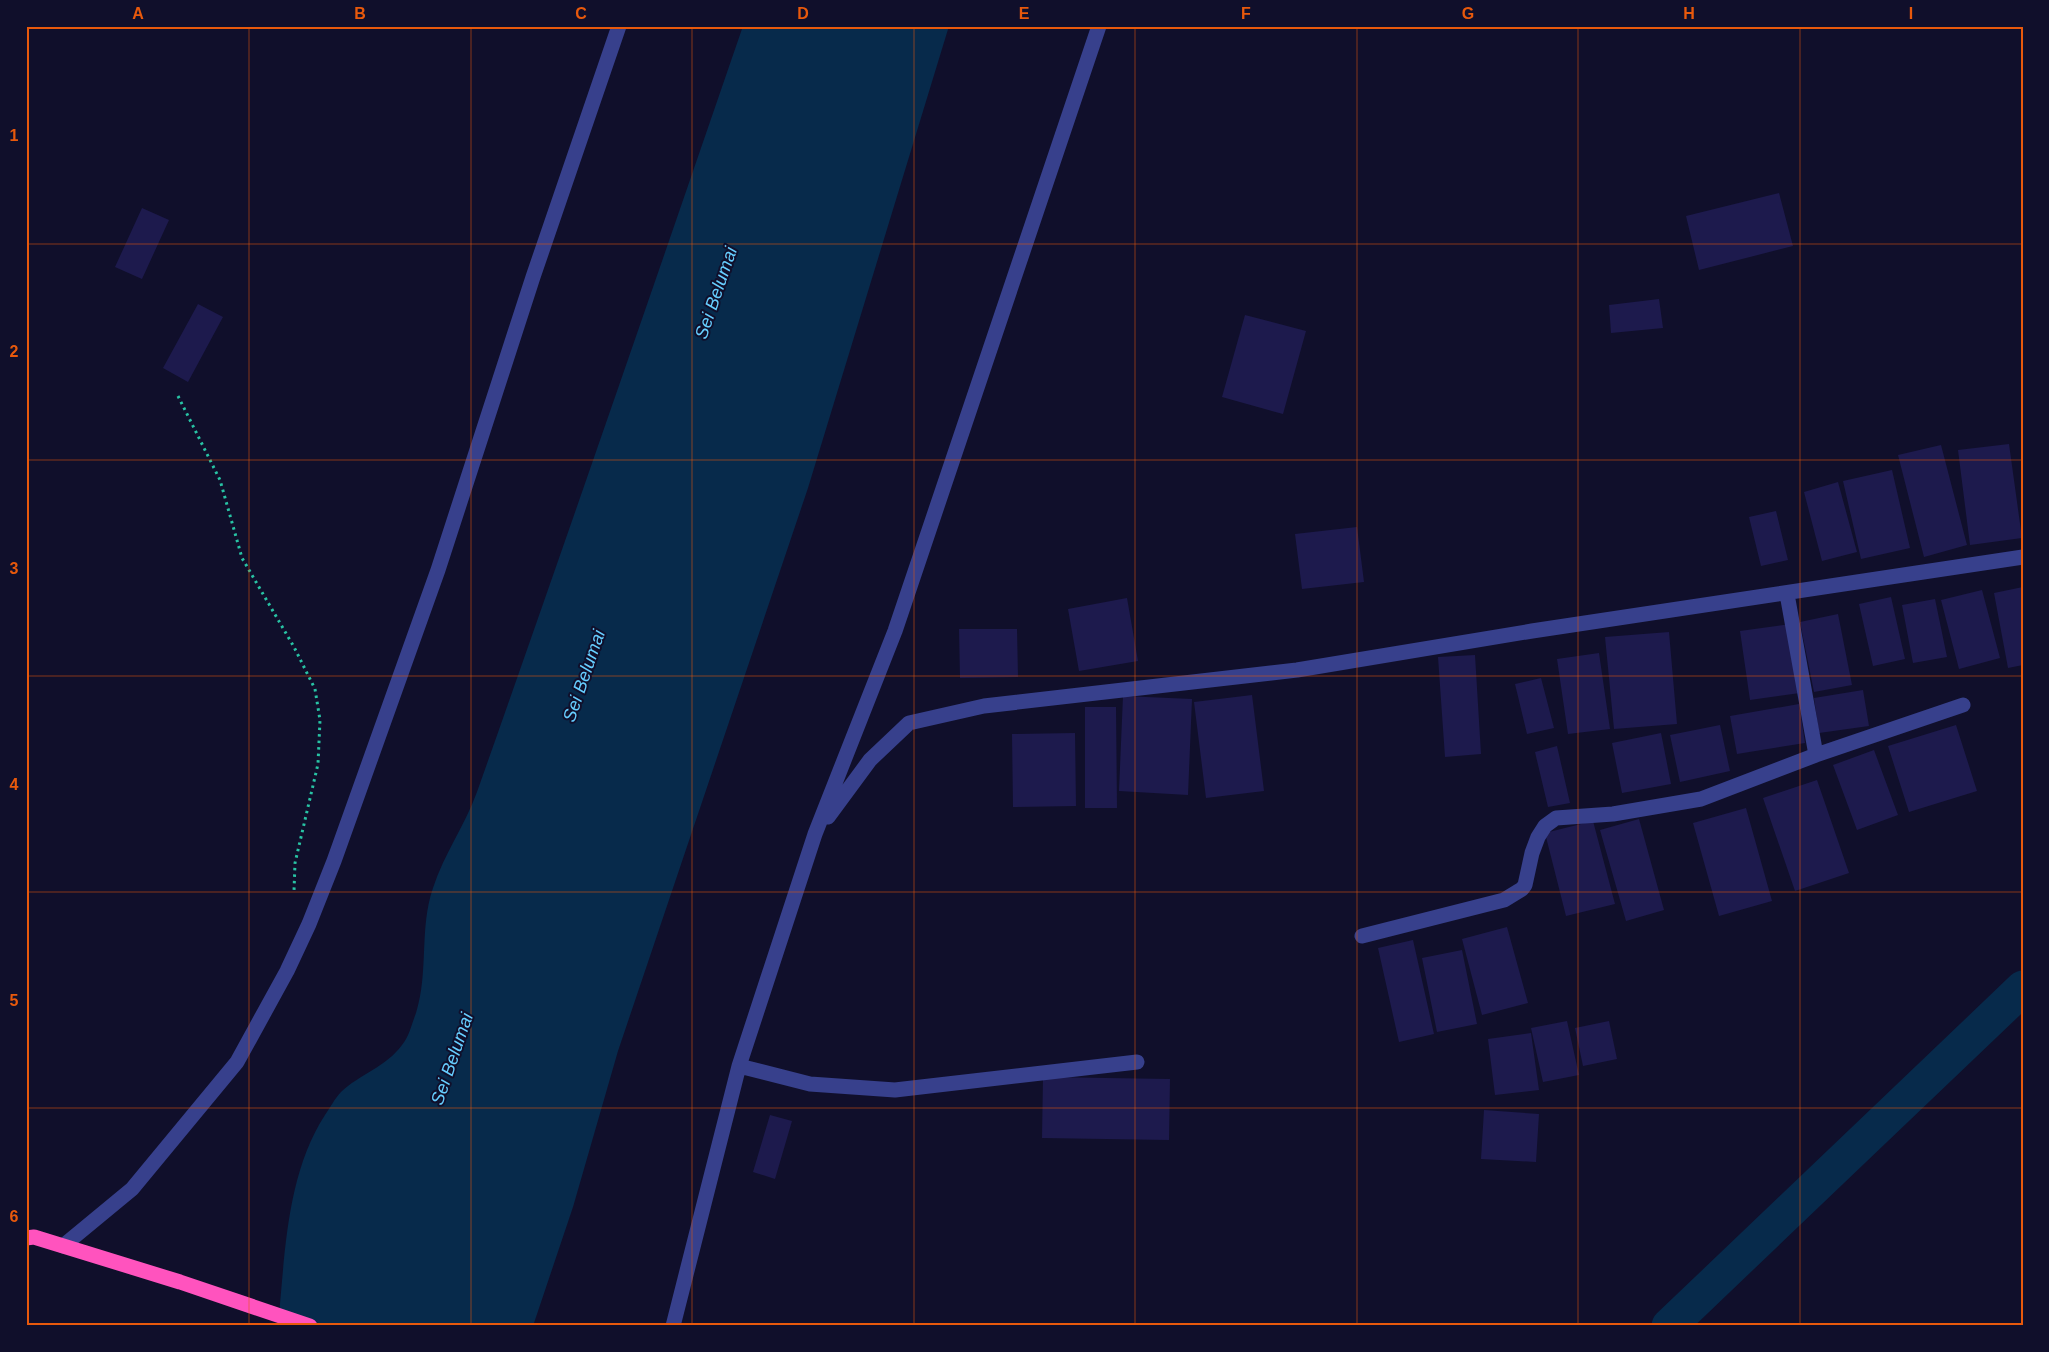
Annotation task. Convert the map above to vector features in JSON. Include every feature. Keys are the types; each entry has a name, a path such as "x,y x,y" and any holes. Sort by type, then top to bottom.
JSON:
{"highway":[{"path":"26,1238 34,1237 180,1282 310,1326"}],"street":[{"path":"63,1246 132,1188 237,1062 287,971 309,924 334,861 438,570 533,277 619,26"},
{"path":"673,1326 739,1066 815,834 895,631 1099,26"},
{"path":"815,834 870,760 909,723 984,706 1297,670 1532,631 1788,594 2023,557"},
{"path":"1788,594 1816,755"},
{"path":"1362,936 1504,900 1522,889 1527,879 1532,853 1538,837 1545,826 1556,818 1613,814 1701,799 1816,755 1963,705"},
{"path":"739,1066 810,1084 895,1090 1137,1062"}],"path":[{"path":"178,396 220,480 242,558 294,647 315,689 320,720 318,764 295,864 293,902 309,924"}],"water":[{"name":"Sei Belumai","path":"743,26 949,26 808,488 618,1051 573,1207 533,1326 278,1326 286,1244 295,1190 302,1163 312,1138 339,1094 396,1053 410,1030 420,997 426,919 433,888 477,792"}],"building":[{"path":"1779,193 1793,246 1699,270 1686,216"},
{"path":"142,208 169,220 142,279 115,267"},
{"path":"1659,299 1663,328 1611,333 1609,305"},
{"path":"198,304 223,317 188,382 163,368"},
{"path":"1245,315 1306,331 1283,414 1222,397"},
{"path":"2009,444 2022,538 1970,545 1958,450"},
{"path":"1941,445 1967,545 1924,557 1898,455"},
{"path":"1892,470 1910,548 1861,559 1843,481"},
{"path":"1838,482 1857,552 1822,561 1804,492"},
{"path":"1776,511 1788,560 1761,566 1749,517"},
{"path":"1357,527 1364,582 1302,589 1295,534"},
{"path":"2023,587 2023,665 2008,668 1994,593"},
{"path":"1982,590 2000,658 1959,669 1941,600"},
{"path":"1891,597 1905,659 1873,666 1859,604"},
{"path":"1127,598 1138,661 1079,671 1068,609"},
{"path":"1935,599 1947,657 1913,663 1902,605"},
{"path":"1838,614 1852,685 1814,692 1800,622"},
{"path":"1791,624 1800,693 1750,700 1740,631"},
{"path":"959,629 1017,629 1018,677 960,678"},
{"path":"1669,632 1677,724 1614,729 1605,637"},
{"path":"1599,653 1610,729 1568,734 1557,659"},
{"path":"1475,655 1481,754 1445,757 1438,657"},
{"path":"1541,678 1554,728 1527,734 1515,684"},
{"path":"1863,690 1869,726 1819,733 1814,698"},
{"path":"1252,695 1264,791 1206,798 1194,702"},
{"path":"1123,696 1192,699 1188,795 1119,791"},
{"path":"1799,704 1805,743 1737,754 1730,716"},
{"path":"1085,707 1116,707 1117,808 1085,808"},
{"path":"1720,725 1730,771 1680,782 1670,735"},
{"path":"1956,725 1977,791 1909,812 1888,746"},
{"path":"1075,733 1076,806 1013,807 1012,734"},
{"path":"1661,733 1671,784 1622,793 1612,743"},
{"path":"1557,746 1570,803 1548,807 1535,752"},
{"path":"1874,750 1898,815 1857,830 1833,765"},
{"path":"1817,780 1849,873 1795,891 1763,798"},
{"path":"1746,808 1772,901 1719,916 1693,823"},
{"path":"1639,819 1664,910 1626,921 1600,830"},
{"path":"1593,821 1615,904 1566,916 1545,833"},
{"path":"1507,927 1528,1003 1482,1015 1462,939"},
{"path":"1413,940 1434,1034 1399,1042 1378,948"},
{"path":"1462,950 1477,1024 1437,1032 1422,958"},
{"path":"1567,1021 1579,1075 1543,1082 1531,1028"},
{"path":"1609,1021 1617,1059 1583,1066 1575,1028"},
{"path":"1531,1033 1539,1090 1495,1095 1488,1039"},
{"path":"1043,1077 1170,1079 1169,1140 1042,1138"},
{"path":"1484,1110 1539,1114 1536,1162 1481,1159"},
{"path":"770,1115 792,1121 775,1179 753,1172"}],"waterway":[{"path":"1669,1326 2023,988"}]}
